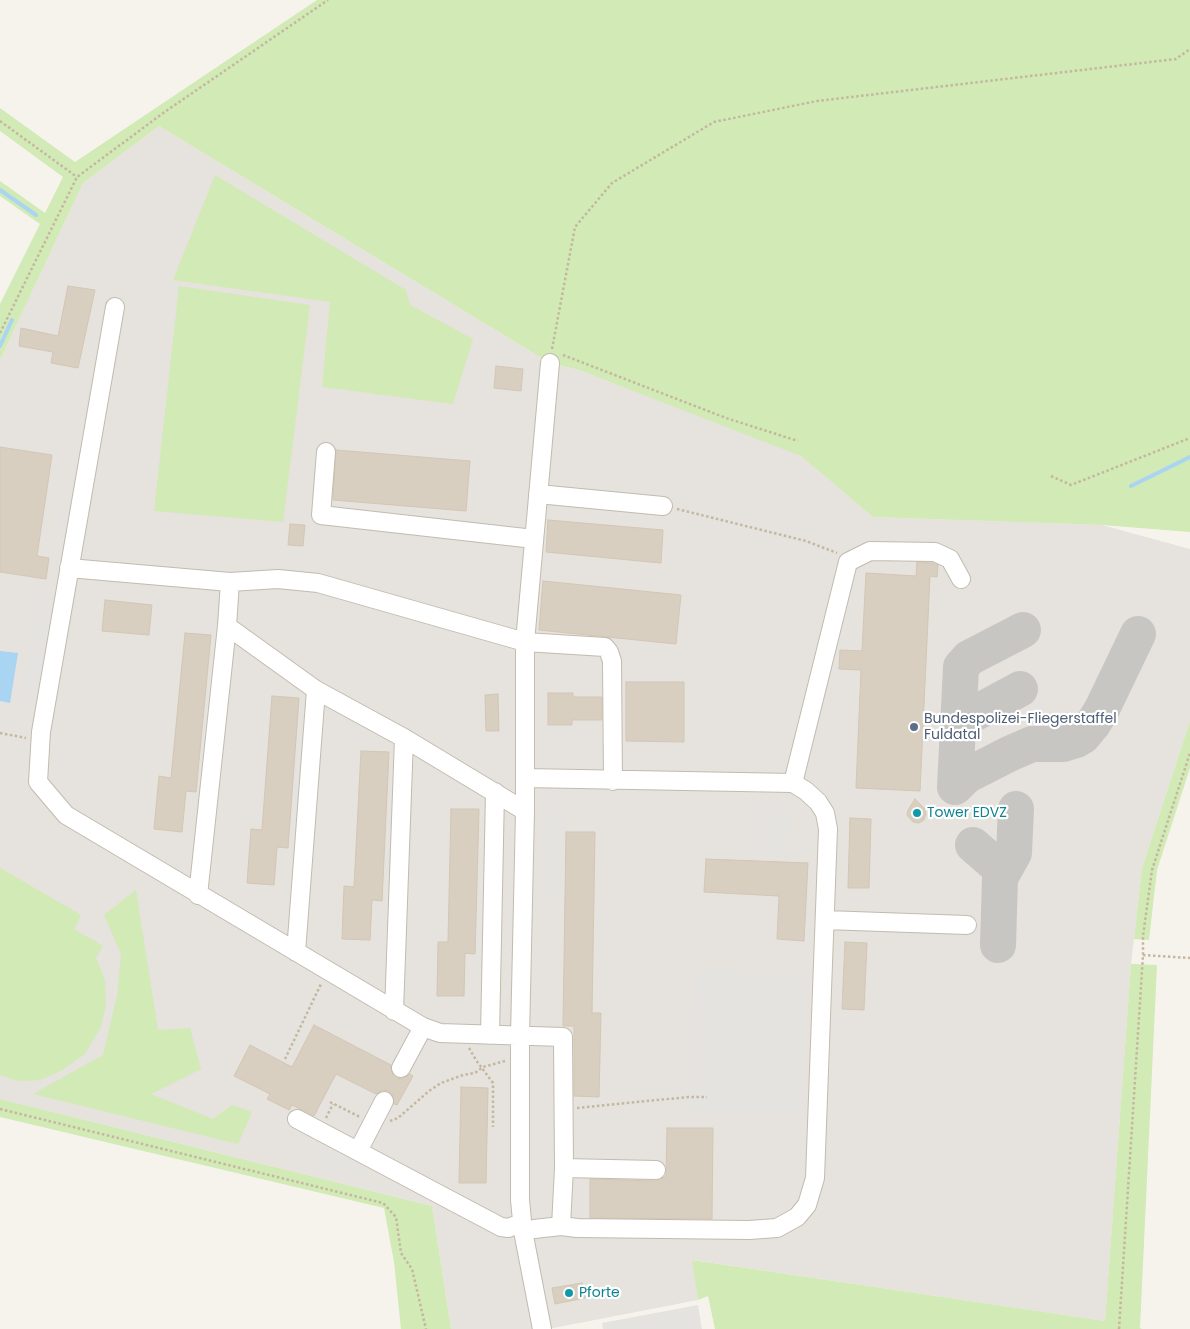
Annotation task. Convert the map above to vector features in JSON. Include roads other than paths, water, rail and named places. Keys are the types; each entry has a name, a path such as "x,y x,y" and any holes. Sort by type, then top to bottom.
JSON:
{"street":[{"path":"115,307 40,740 38,782 66,815 423,1027 440,1033 562,1037 564,1168 561,1226"},
{"path":"542,1329 522,1227 520,1200 520,1037 525,811 525,642 551,357"},
{"path":"326,452 321,515 534,539"},
{"path":"538,494 663,506"},
{"path":"793,783 848,562 870,551 935,552 950,559 961,579"},
{"path":"69,568 230,582 278,579 318,583 525,642 605,647 610,652 612,661 613,781"},
{"path":"198,894 227,626 230,582"},
{"path":"227,626 316,690 404,738 525,811"},
{"path":"296,952 316,690"},
{"path":"394,1010 404,738"},
{"path":"297,1119 508,1228 561,1226 577,1228 749,1230 777,1228 797,1217 807,1205 815,1178 828,828 825,813 818,802 793,783 525,778"},
{"path":"490,1035 495,792"},
{"path":"825,920 967,925"},
{"path":"402,1068 423,1027"},
{"path":"358,1151 384,1101"},
{"path":"564,1168 656,1170"}],"water":[{"path":"0,651 18,653 10,703 0,701"}],"waterway":[{"path":"0,190 36,215"},
{"path":"0,346 12,320"},
{"path":"1131,486 1190,457"}],"place":[{"name":"Bundespolizei-Fliegerstaffel Fuldatal","path":"914,727"},
{"name":"Tower EDVZ","path":"917,813"},
{"name":"Pforte","path":"569,1293"}]}
